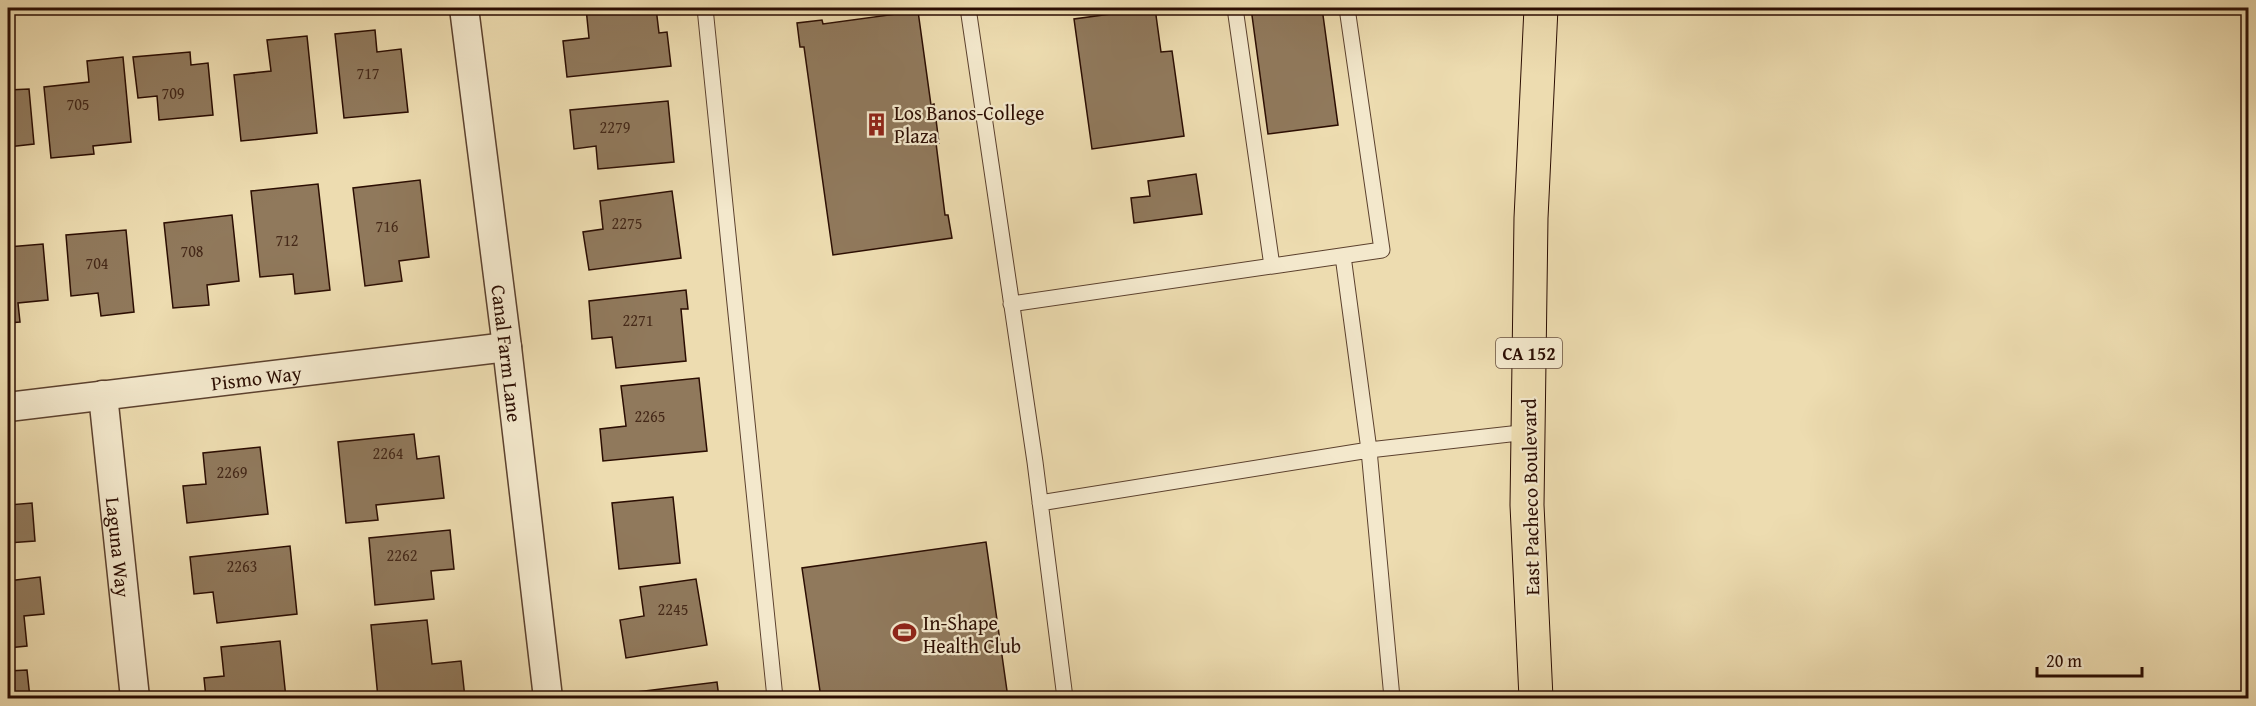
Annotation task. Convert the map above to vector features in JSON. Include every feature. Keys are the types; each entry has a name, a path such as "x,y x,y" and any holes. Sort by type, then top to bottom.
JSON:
{"highway":[{"name":"East Pacheco Boulevard","path":"1536,699 1527,505 1531,218 1541,8"}],"street":[{"name":"Canal Farm Lane","path":"464,8 548,699"},
{"name":"Pismo Way","path":"8,407 507,347"},
{"name":"Laguna Way","path":"103,395 135,699"}],"lane":[{"path":"705,8 776,699"},
{"path":"968,8 1040,503 1065,699"},
{"path":"1235,8 1272,266"},
{"path":"1011,304 1382,250 1347,8"},
{"path":"1343,256 1369,450 1392,699"},
{"path":"1040,503 1369,450 1528,432"}],"building":[{"path":"586,8 656,8 659,33 667,32 671,66 567,77 563,41 589,38"},
{"path":"1155,8 1161,52 1172,51 1184,136 1092,149 1074,19"},
{"path":"1251,8 1322,8 1338,125 1268,134"},
{"name":"Los Banos-College Plaza","path":"918,11 931,105 934,104 939,143 936,143 945,215 948,215 952,238 833,255 804,47 800,47 797,23 822,20 823,24"},
{"path":"375,30 377,52 401,49 408,112 344,118 335,34"},
{"path":"307,36 317,133 241,141 234,75 271,71 267,40"},
{"path":"190,52 191,65 208,63 213,115 159,120 157,96 138,98 133,57"},
{"path":"123,57 131,142 93,146 94,154 51,158 44,87 89,82 87,61"},
{"path":"29,89 34,144 8,147 8,90"},
{"path":"668,101 674,162 598,169 596,146 574,149 570,110"},
{"path":"1196,174 1202,214 1134,223 1131,198 1150,196 1148,181"},
{"path":"420,180 429,257 399,261 402,281 365,286 353,188"},
{"path":"318,184 330,290 295,294 293,274 260,277 251,191"},
{"path":"672,191 681,258 589,270 583,232 603,229 600,201"},
{"path":"232,215 239,281 207,285 209,305 173,308 164,223"},
{"path":"126,230 134,312 101,316 98,293 71,296 66,235"},
{"path":"43,244 48,300 18,303 20,322 8,323 8,247"},
{"path":"686,290 688,309 681,309 686,361 616,368 612,337 592,339 589,301"},
{"path":"699,378 707,451 603,461 600,429 626,426 621,386"},
{"path":"414,434 417,459 439,456 444,498 376,505 378,520 346,523 338,442"},
{"path":"260,447 268,514 187,523 183,486 206,484 203,453"},
{"path":"8,494 9,505 32,503 35,541 8,543"},
{"path":"673,497 680,563 619,569 612,503"},
{"path":"450,530 454,569 431,571 434,599 375,605 369,538"},
{"name":"In-Shape Health Club","path":"986,542 1008,698 821,698 802,568"},
{"path":"290,546 297,614 217,623 213,592 194,594 190,557"},
{"path":"40,577 44,614 24,616 27,646 8,648 8,581"},
{"path":"696,579 707,645 626,658 620,620 644,616 640,587"},
{"path":"427,620 432,664 461,661 465,698 378,698 371,625"},
{"path":"280,641 286,698 206,698 204,678 224,676 221,647"},
{"path":"27,670 30,698 8,698 8,671"},
{"path":"717,682 719,698 630,698 629,693"}],"place":[{"name":"Los Banos-College Plaza","path":"876,124"},
{"name":"In-Shape Health Club","path":"905,633"}]}
